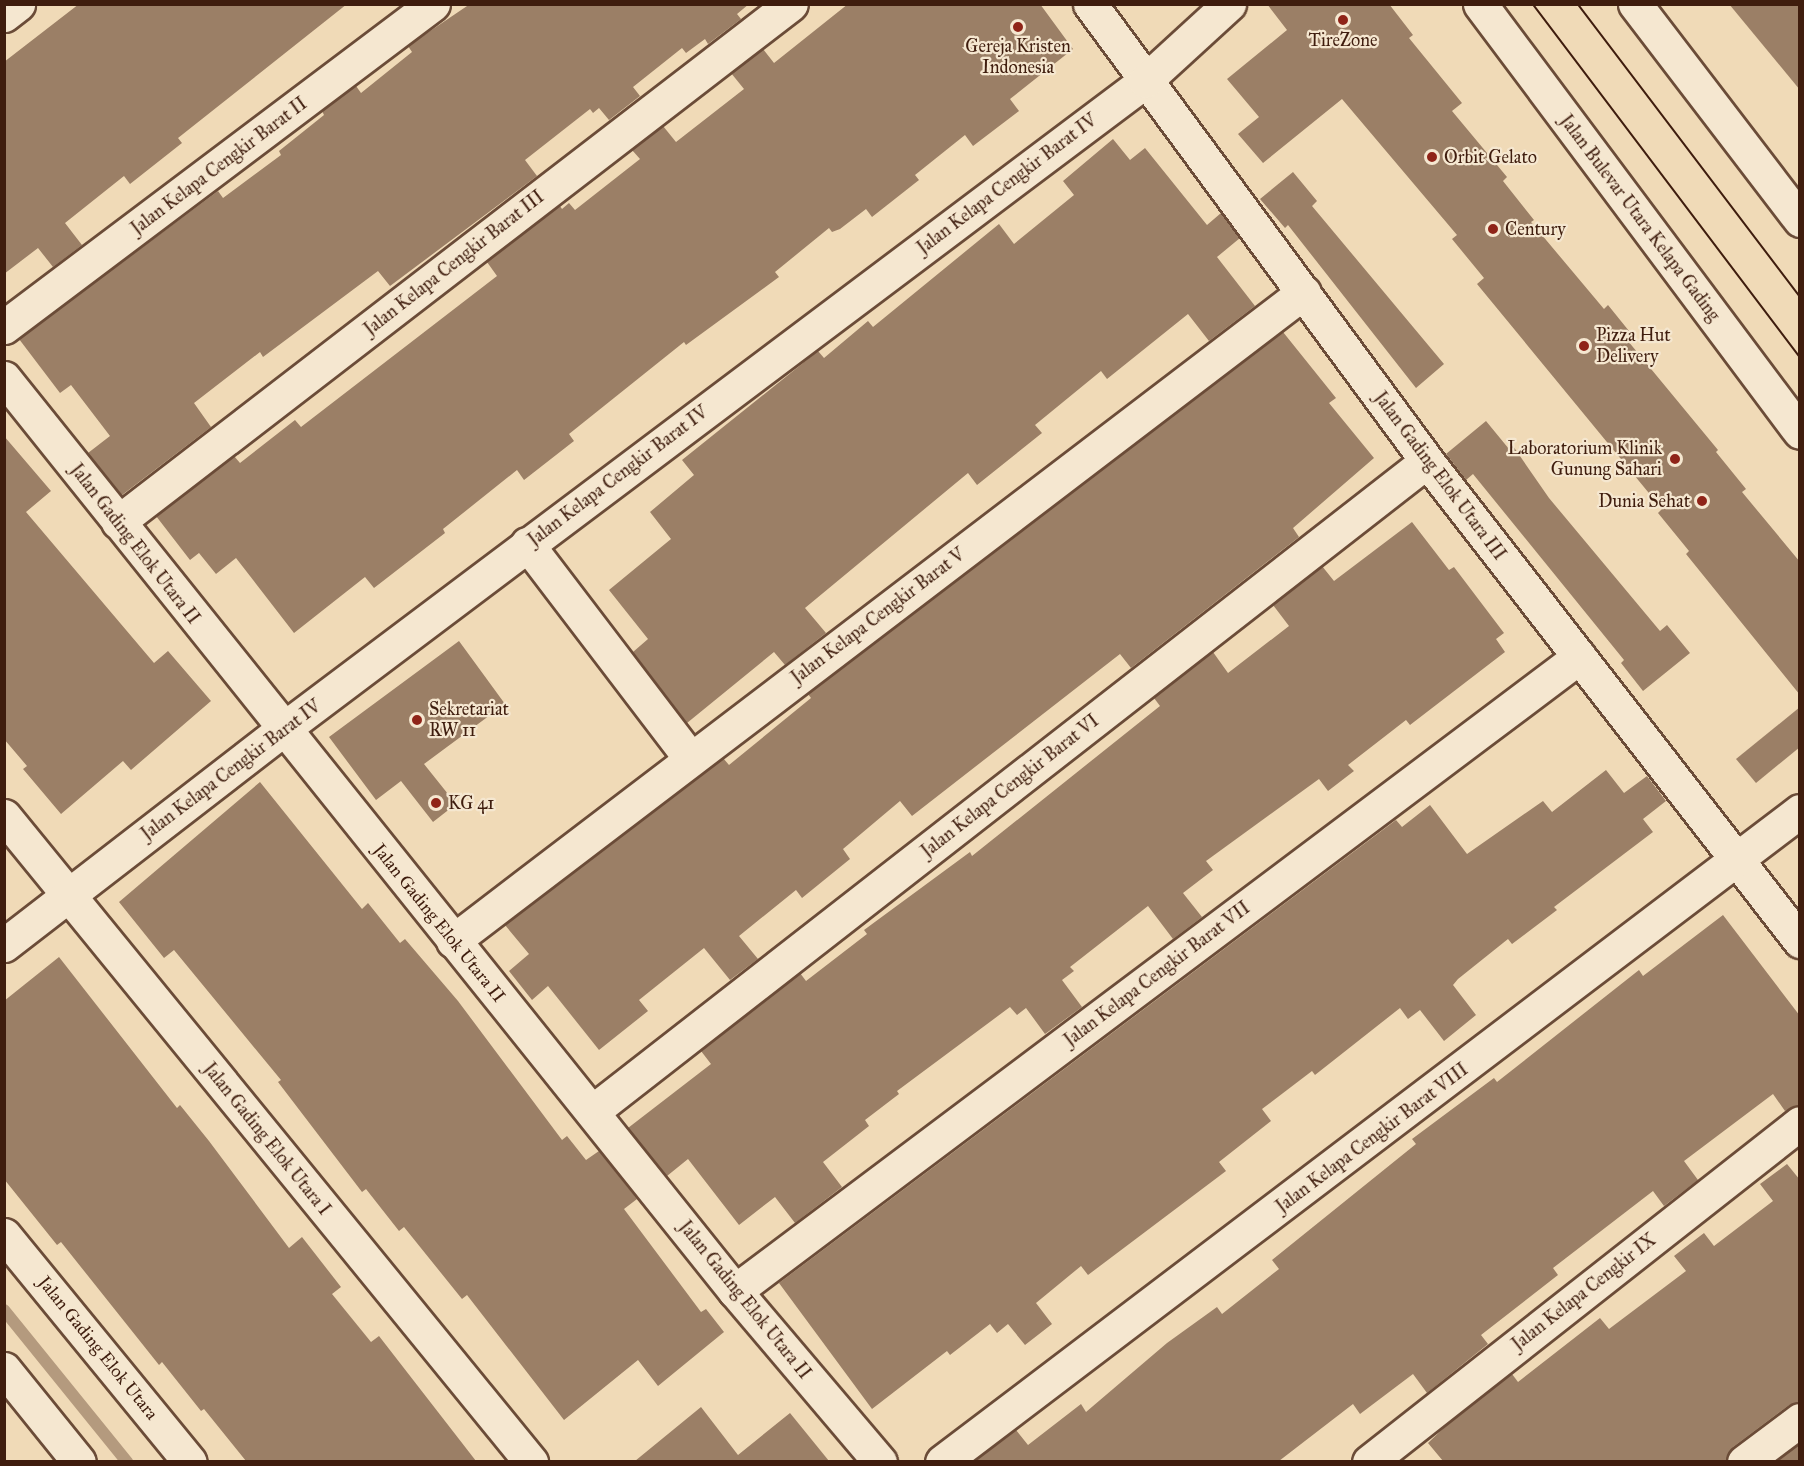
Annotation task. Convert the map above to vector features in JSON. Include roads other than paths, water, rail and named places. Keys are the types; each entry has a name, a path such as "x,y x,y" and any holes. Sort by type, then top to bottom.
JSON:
{"street":[{"path":"4,15 18,4"},
{"name":"Jalan Kelapa Cengkir Barat II","path":"4,327 433,4"},
{"name":"Jalan Kelapa Cengkir Barat III","path":"118,522 791,4"},
{"name":"Jalan Gading Elok Utara III","path":"1090,4 1427,461 1800,941"},
{"name":"Jalan Kelapa Cengkir Barat IV","path":"4,945 527,544 1145,81 1229,4"},
{"name":"Jalan Bulevar Utara Kelapa Gading","path":"1479,4 1800,432"},
{"path":"1635,4 1800,220"},
{"name":"Jalan Kelapa Cengkir Barat V","path":"453,941 1304,292"},
{"name":"Jalan Gading Elok Utara II","path":"4,378 282,730 593,1111 735,1291 880,1461"},
{"name":"Jalan Kelapa Cengkir Barat VI","path":"593,1111 1427,461"},
{"path":"527,544 692,759"},
{"name":"Jalan Kelapa Cengkir Barat VII","path":"735,1291 1579,657"},
{"name":"Jalan Kelapa Cengkir Barat VIII","path":"942,1461 1738,862 1800,812"},
{"name":"Jalan Gading Elok Utara I","path":"4,816 531,1461"},
{"name":"Jalan Kelapa Cengkir IX","path":"1369,1461 1800,1123"},
{"name":"Jalan Gading Elok Utara","path":"4,1235 190,1461"},
{"path":"6,1373 79,1461"},
{"path":"1744,1461 1800,1420"}],"waterway":[{"path":"4,1310 127,1462"}],"tram line":[{"path":"1533,4 1800,357"},
{"path":"1578,4 1800,296"}],"place":[{"name":"TireZone","path":"1343,20"},
{"name":"Gereja Kristen Indonesia","path":"1018,27"},
{"name":"Orbit Gelato","path":"1432,157"},
{"name":"Century","path":"1493,229"},
{"name":"Pizza Hut Delivery","path":"1584,346"},
{"name":"Laboratorium Klinik Gunung Sahari","path":"1675,459"},
{"name":"Dunia Sehat","path":"1702,501"},
{"name":"Sekretariat RW 11","path":"417,720"},
{"name":"KG 41","path":"436,803"}]}
